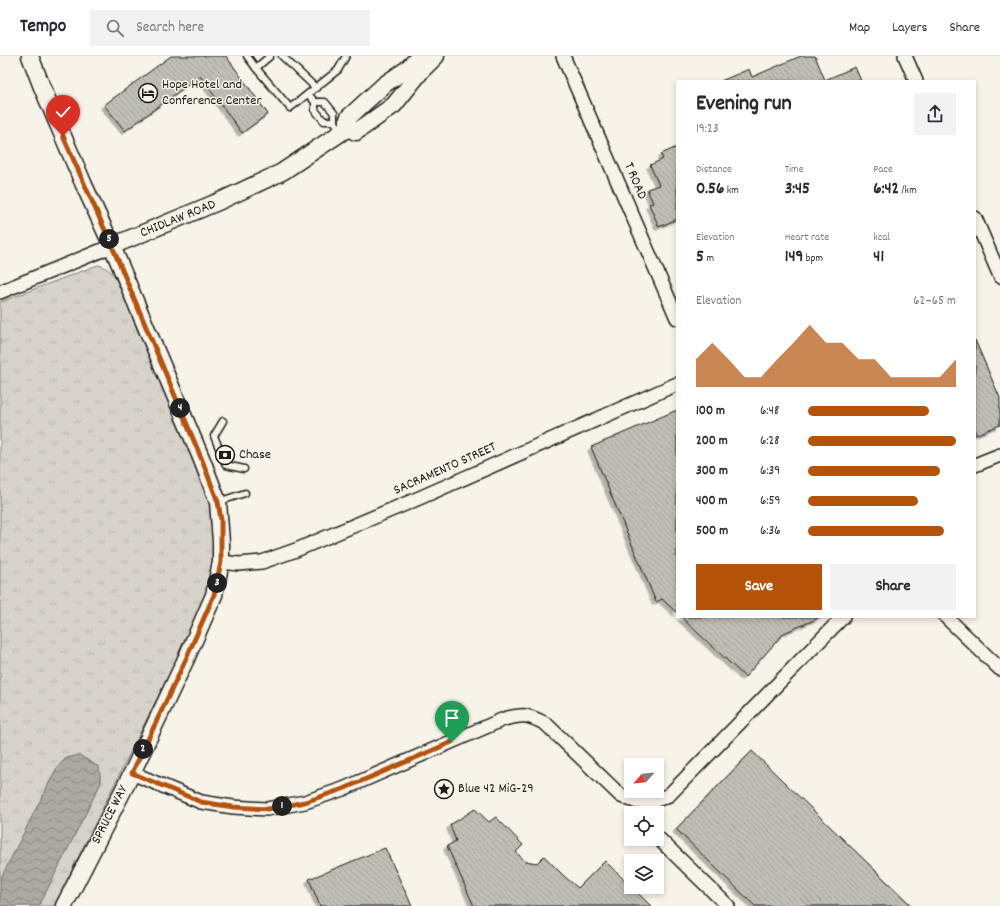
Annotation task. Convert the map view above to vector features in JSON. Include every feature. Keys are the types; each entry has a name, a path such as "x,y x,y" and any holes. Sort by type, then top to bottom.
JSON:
{"street":[{"name":"SPRUCE WAY","path":"30,56 202,460 218,502 221,520 221,562 214,595 186,659 132,773 64,906"},
{"path":"341,127 349,117 385,84 407,69 420,56"},
{"name":"CHIDLAW ROAD","path":"0,292 250,188 282,172 341,127 356,132 394,105 422,70 436,56"},
{"name":"T ROAD","path":"564,56 676,316"},
{"path":"905,56 916,80"},
{"path":"976,220 1000,276"},
{"name":"SACRAMENTO STREET","path":"221,562 239,564 262,562 296,550 417,499 676,384"},
{"path":"976,465 1000,455"},
{"path":"644,806 669,795 842,618"},
{"path":"947,618 1000,669"},
{"path":"132,773 201,802 233,807 268,809 305,802 343,789 504,719 520,715 534,718 546,724 621,796 637,806"},
{"path":"664,844 728,906"}],"lane":[{"path":"247,56 290,108 338,70 346,56"},
{"path":"256,68 270,56"},
{"path":"282,56 316,88"},
{"path":"308,94 315,102 315,110 324,121 341,127"},
{"path":"315,102 325,102 334,113 341,127"},
{"path":"223,421 214,436 226,465 244,469"},
{"path":"218,502 245,493"}],"green space":[{"path":"98,265 108,269 116,280 200,472 210,508 212,525 213,541 210,573 201,610 54,906 0,906 0,302"}],"water":[{"path":"79,755 99,767 101,783 39,906 0,906 0,880 56,769 66,758"}],"building":[{"name":"Hope Hotel and Conference Center","path":"171,56 226,56 268,114 242,133 200,76 125,131 104,105"},
{"path":"801,56 815,56 825,80 723,80 749,69 752,77"},
{"path":"855,67 861,80 825,80"},
{"path":"676,147 676,219 659,227 649,204 653,203 647,189 659,185 650,165 663,159 661,154"},
{"path":"976,342 1000,398 1000,425 976,435"},
{"path":"676,410 676,612 662,599 656,602 591,447"},
{"path":"682,618 819,618 784,633 745,677"},
{"path":"752,751 912,906 755,906 676,829"},
{"path":"475,809 489,822 496,817 523,845 516,852 525,861 537,863 544,856 578,888 605,861 624,880 624,894 639,894 651,906 474,906 447,846 456,841 450,825"},
{"path":"385,848 412,906 320,906 309,879"}],"place":[{"name":"Hope Hotel and Conference Center","path":"148,93"},
{"name":"Chase","path":"225,455"},
{"name":"Blue 42 MiG-29","path":"444,789"}],"route":[{"path":"63,136 112,246 202,460 218,502 221,520 221,562 214,595 186,659 132,773 201,802 233,807 268,809 305,802 343,789 452,742"}]}
